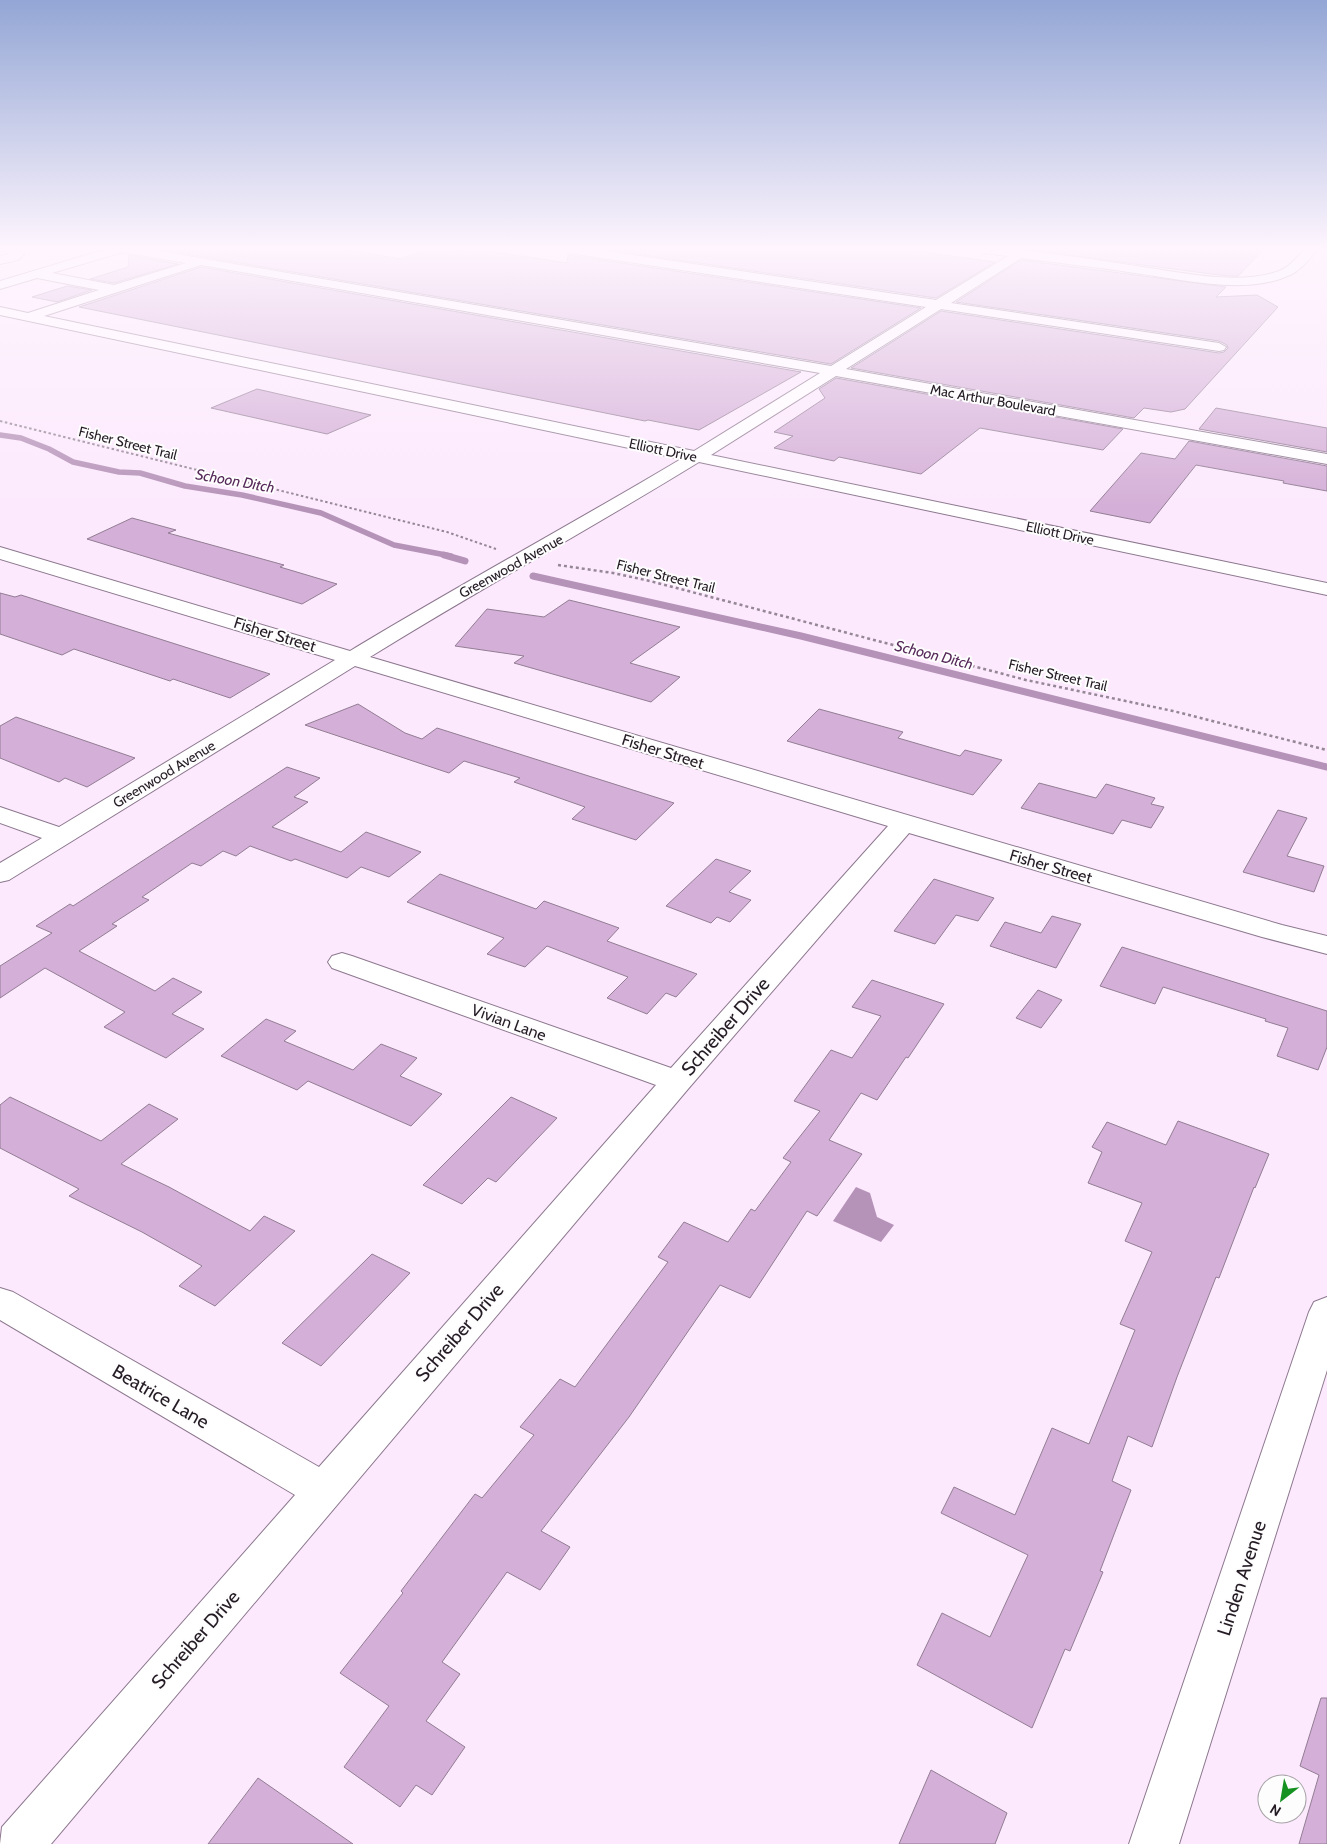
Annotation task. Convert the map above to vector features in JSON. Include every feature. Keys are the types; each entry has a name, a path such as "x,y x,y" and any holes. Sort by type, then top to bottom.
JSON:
{"street":[{"name":"Elliott Drive","path":"114,335 1327,589"},
{"name":"Mac Arthur Boulevard","path":"625,335 1327,459"},
{"name":"Greenwood Avenue","path":"0,874 435,608 526,558 696,457 892,335"},
{"path":"1137,335 1219,347"},
{"name":"Fisher Street","path":"0,553 904,823 1272,931 1327,945"},
{"path":"0,814 61,836"},
{"name":"Schreiber Drive","path":"19,1844 322,1490 904,823"},
{"name":"Vivian Lane","path":"342,962 677,1081"},
{"name":"Beatrice Lane","path":"0,1302 322,1490"},
{"name":"Linden Avenue","path":"1154,1844 1325,1322"}],"path":[{"name":"Fisher Street Trail","path":"0,421 447,532 546,563 614,573 650,581 1026,680 1173,711 1327,750"}],"shaded area":[{"path":"856,1187 870,1193 877,1217 894,1225 881,1242 833,1221"}],"building":[{"path":"218,335 590,335 801,372 699,430 645,421"},
{"path":"662,335 878,335 831,364"},
{"path":"903,335 1100,335 1219,353 1224,352 1228,348 1227,345 1219,341 1179,335 1252,335 1185,409 1171,412 1144,408 1134,418 851,368"},
{"path":"836,378 1123,429 1103,450 980,428 921,474 839,457 834,461 774,448 793,436 774,432 825,398 819,389"},
{"path":"257,389 371,415 327,434 211,408"},
{"path":"1216,408 1327,428 1327,452 1199,429"},
{"path":"1189,441 1327,466 1327,491 1196,465 1150,523 1090,511 1141,453 1175,459"},
{"path":"132,518 176,530 168,533 284,565 280,567 337,584 302,604 87,539"},
{"path":"0,593 15,597 21,595 270,674 230,698 173,679 170,681 74,649 62,655 0,634"},
{"path":"569,600 680,627 630,663 680,677 651,702 514,663 524,656 455,646 487,609 544,617"},
{"path":"358,704 405,733 422,739 437,728 674,803 636,840 572,819 585,807 514,782 520,778 464,761 449,773 305,725"},
{"path":"819,709 903,732 898,738 960,756 965,750 1002,760 973,795 787,741"},
{"path":"16,717 135,758 87,787 65,778 59,782 0,758 0,726"},
{"path":"287,767 320,778 294,797 308,802 272,827 341,852 366,832 421,852 389,877 361,867 347,878 295,859 291,861 250,846 236,856 223,851 201,866 192,863 142,897 149,900 112,924 117,926 79,951 155,991 173,978 202,992 172,1014 204,1029 166,1058 104,1027 125,1012 45,968 0,998 0,966 52,933 36,926 70,904 73,906"},
{"path":"1039,783 1096,798 1106,784 1155,798 1151,804 1164,807 1151,828 1122,820 1113,834 1021,808"},
{"path":"1278,810 1307,818 1287,856 1324,866 1314,892 1243,872"},
{"path":"716,859 751,871 729,892 751,900 730,922 717,917 711,923 666,906"},
{"path":"440,874 536,909 544,901 619,928 607,941 697,974 676,997 666,993 647,1014 607,998 628,977 547,946 525,967 487,954 504,938 407,902"},
{"path":"934,879 994,898 978,921 956,915 935,944 894,931"},
{"path":"1052,916 1081,924 1056,968 990,946 1005,922 1041,933"},
{"path":"1122,947 1327,1011 1327,1047 1318,1070 1277,1056 1288,1028 1265,1021 1266,1019 1163,987 1155,1004 1100,986"},
{"path":"872,980 944,1004 877,1100 861,1093 829,1140 862,1154 817,1216 807,1211 750,1298 720,1285 629,1417 541,1531 570,1547 540,1590 507,1572 442,1662 460,1674 426,1721 465,1747 432,1795 416,1785 400,1807 344,1767 389,1706 340,1673 403,1593 401,1591 475,1494 482,1498 534,1435 520,1427 560,1379 575,1387 668,1262 658,1257 684,1222 728,1242 751,1209 755,1211 791,1162 783,1158 820,1111 794,1101 831,1050 852,1058 881,1016 852,1007"},
{"path":"1038,990 1062,1000 1041,1028 1016,1018"},
{"path":"266,1019 296,1031 284,1041 353,1070 381,1044 417,1058 400,1076 442,1094 411,1126 308,1081 297,1090 221,1056"},
{"path":"10,1097 101,1141 149,1104 178,1119 121,1164 169,1187 250,1231 264,1216 295,1231 215,1306 179,1286 202,1266 142,1232 69,1196 79,1189 0,1148 0,1105"},
{"path":"511,1097 557,1118 496,1182 488,1178 462,1204 423,1185"},
{"path":"1178,1121 1269,1154 1254,1187 1219,1278 1216,1277 1152,1447 1128,1436 1112,1481 1131,1490 1100,1571 1103,1572 1070,1651 1065,1649 1032,1728 917,1665 942,1613 990,1637 1028,1555 941,1513 954,1487 1015,1515 1052,1428 1089,1444 1135,1330 1120,1324 1152,1252 1125,1241 1142,1203 1088,1183 1102,1152 1092,1147 1107,1122 1166,1145"},
{"path":"372,1254 410,1273 321,1366 282,1343"},
{"path":"1321,1698 1327,1698 1327,1844 1299,1844 1305,1824 1307,1824 1307,1816 1319,1775 1300,1766"},
{"path":"931,1770 1007,1813 995,1844 899,1844"},
{"path":"258,1778 353,1844 208,1844"}],"waterway":[{"name":"Schoon Ditch","path":"0,435 21,438 49,449 73,462 119,472 140,473 185,486 242,495 321,513 394,545 451,556"},
{"name":"Schoon Ditch","path":"444,555 465,561"},
{"name":"Schoon Ditch","path":"533,576 801,636 1327,767"}]}
